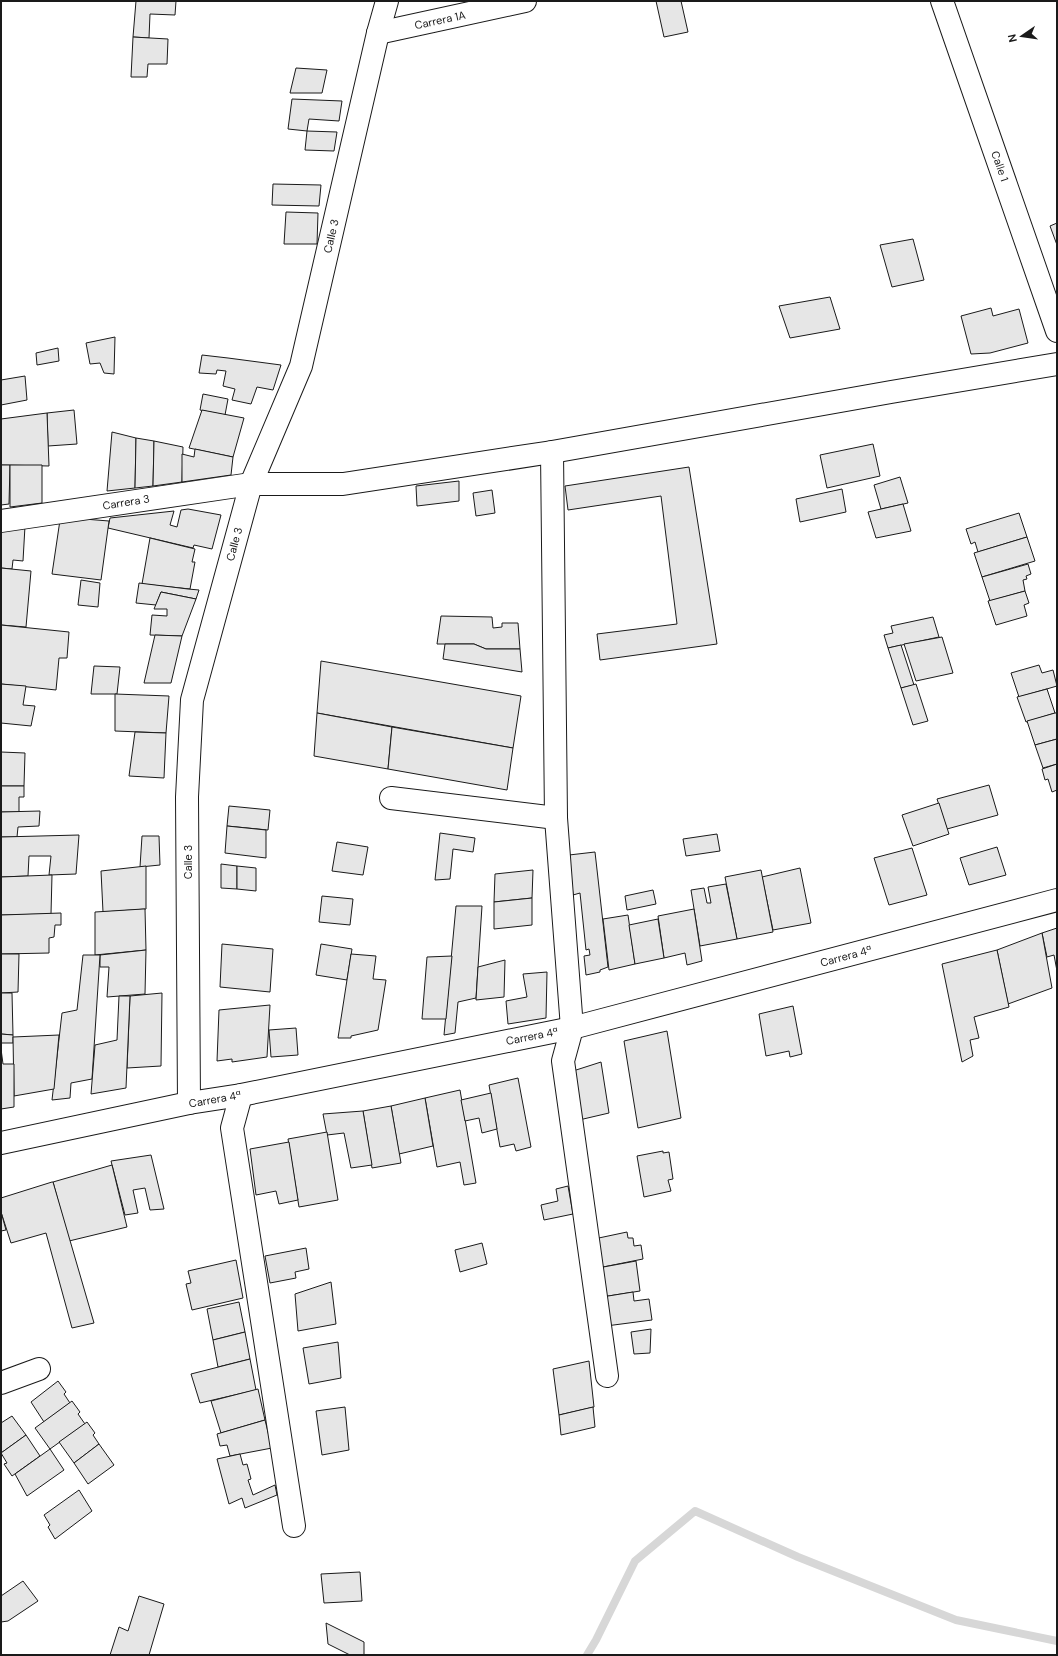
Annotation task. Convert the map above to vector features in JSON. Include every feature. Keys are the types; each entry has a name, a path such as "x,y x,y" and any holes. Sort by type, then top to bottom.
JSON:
{"street":[{"name":"Calle 3","path":"189,1103 188,797 192,700 251,484 301,366 378,33 387,1"},
{"name":"Carrera 1A","path":"378,33 525,1"},
{"name":"Calle 1","path":"942,1 1057,330"},
{"name":"Carrera 3","path":"1,521 251,484 343,484 552,452 883,393 1057,364"},
{"path":"552,452 556,818 572,1028 563,1061 607,1376"},
{"path":"391,798 556,818"},
{"name":"Carrera 4ª","path":"1,1143 189,1103 241,1095 572,1028 1057,900"},
{"path":"241,1095 232,1128 294,1526"},
{"path":"1,1383 39,1369"}],"building":[{"path":"136,1 176,1 175,15 150,14 149,38 133,37"},
{"path":"656,1 681,1 688,32 664,37"},
{"path":"133,37 168,39 167,64 148,64 147,77 131,77"},
{"path":"296,68 327,70 322,93 290,93"},
{"path":"292,99 342,101 339,121 309,119 307,131 288,129"},
{"path":"307,131 337,132 334,151 305,150"},
{"path":"273,184 321,185 319,206 272,205"},
{"path":"286,212 318,213 317,244 284,244"},
{"path":"1057,223 1057,245 1050,226"},
{"path":"913,239 924,280 892,287 880,245"},
{"path":"830,297 840,329 790,338 779,306"},
{"path":"991,308 993,316 1019,309 1028,343 990,353 971,354 961,316"},
{"path":"115,337 114,374 104,373 100,363 90,364 86,343"},
{"path":"58,348 59,361 37,365 36,353"},
{"path":"202,355 281,365 273,390 257,387 251,404 232,400 235,389 223,386 226,371 217,370 216,374 199,373"},
{"path":"25,376 27,400 1,405 1,380"},
{"path":"203,394 228,399 225,415 200,410"},
{"path":"74,410 77,444 48,446 47,413"},
{"path":"202,410 244,418 233,457 189,448"},
{"path":"47,413 49,466 1,465 1,419"},
{"path":"112,432 136,438 135,488 107,491"},
{"path":"136,438 154,441 153,486 135,488"},
{"path":"154,441 183,447 182,482 153,486"},
{"path":"873,444 880,476 827,488 820,455"},
{"path":"195,449 233,457 231,475 182,482 182,454 194,457"},
{"path":"1,465 10,465 9,504 1,505"},
{"path":"10,465 42,465 42,503 10,507"},
{"path":"689,467 717,644 600,660 597,634 677,624 661,496 568,510 565,486"},
{"path":"900,477 908,503 881,509 874,485"},
{"path":"459,481 459,501 417,506 416,486"},
{"path":"842,489 846,512 800,522 796,499"},
{"path":"492,490 495,513 476,516 473,493"},
{"path":"903,504 911,531 876,538 868,512"},
{"path":"188,509 221,515 212,549 194,545 193,548 108,528 110,518 174,511 170,525 177,527 181,510"},
{"path":"1019,513 1027,537 978,552 975,542 971,544 966,529"},
{"path":"84,519 109,521 101,580 52,574 60,520"},
{"path":"25,526 23,561 13,560 12,569 1,568 1,528"},
{"path":"1027,537 1035,561 982,577 974,553"},
{"path":"150,538 195,549 192,562 195,562 190,589 142,584"},
{"path":"1028,564 1031,574 1026,576 1027,579 1023,580 1025,591 990,601 982,577"},
{"path":"1,568 31,571 26,627 1,625"},
{"path":"81,580 100,583 98,607 78,605"},
{"path":"139,583 199,590 196,599 161,592 156,605 136,603"},
{"path":"1025,591 1029,603 1024,605 1027,616 996,625 988,601"},
{"path":"161,592 196,599 182,636 150,635 152,615 167,616 167,609 154,609"},
{"path":"441,616 492,617 493,628 502,627 502,623 518,623 520,649 486,649 474,644 437,644"},
{"path":"933,617 939,637 888,648 884,635 893,633 891,626"},
{"path":"1,625 69,632 67,658 59,658 56,690 1,684"},
{"path":"155,635 182,636 171,683 144,683"},
{"path":"942,637 953,673 916,681 904,644"},
{"path":"445,644 474,644 486,649 520,649 522,672 443,659"},
{"path":"901,645 914,685 901,688 888,648"},
{"path":"321,661 521,696 513,748 317,713"},
{"path":"1039,665 1042,673 1053,670 1057,686 1019,697 1011,673"},
{"path":"94,666 120,667 117,694 91,694"},
{"path":"1,684 26,686 23,705 35,706 31,726 1,723"},
{"path":"916,684 928,721 913,725 901,688"},
{"path":"1047,689 1055,713 1026,722 1017,697"},
{"path":"115,694 169,696 166,733 115,731"},
{"path":"317,713 392,727 388,769 314,756"},
{"path":"1057,713 1057,739 1035,745 1027,721"},
{"path":"392,727 513,748 507,790 388,769"},
{"path":"135,732 166,733 164,778 129,776"},
{"path":"1057,739 1057,764 1043,768 1035,745"},
{"path":"1,752 25,753 24,786 1,786"},
{"path":"1057,764 1057,790 1052,792 1048,779 1045,780 1042,769"},
{"path":"989,785 998,815 947,829 937,799"},
{"path":"1,786 24,786 24,797 19,797 19,812 1,812"},
{"path":"939,803 949,834 913,846 902,815"},
{"path":"229,806 270,810 268,830 227,826"},
{"path":"40,811 39,826 18,827 17,837 1,837 1,812"},
{"path":"227,826 266,830 266,858 225,853"},
{"path":"440,833 475,838 473,852 453,849 450,879 435,880"},
{"path":"717,834 720,851 686,856 683,839"},
{"path":"79,835 76,874 49,875 51,856 29,856 28,876 1,877 1,837"},
{"path":"142,836 159,836 160,865 140,867"},
{"path":"337,842 368,847 363,875 332,871"},
{"path":"997,847 1006,875 969,885 960,858"},
{"path":"912,848 927,895 889,905 874,858"},
{"path":"595,852 608,967 600,970 600,972 586,975 584,956 590,955 589,949 586,950 580,893 573,895 569,855"},
{"path":"221,864 237,866 237,889 221,888"},
{"path":"146,866 146,909 103,912 101,871"},
{"path":"237,866 256,868 256,891 237,889"},
{"path":"800,868 811,923 773,930 762,877"},
{"path":"533,870 532,898 494,902 495,874"},
{"path":"761,870 773,932 737,939 725,877"},
{"path":"52,875 51,914 1,915 1,877"},
{"path":"726,884 737,939 700,946 691,890 704,888 707,903 711,903 708,887"},
{"path":"653,890 656,904 627,910 625,896"},
{"path":"322,896 353,899 350,925 319,922"},
{"path":"532,898 532,925 494,929 494,902"},
{"path":"456,906 482,906 476,998 458,1002 455,1033 444,1035"},
{"path":"145,909 146,950 95,955 95,912"},
{"path":"694,909 702,961 687,965 685,953 664,958 658,916"},
{"path":"61,913 61,925 55,925 54,937 49,938 49,953 1,954 1,915"},
{"path":"628,915 635,964 609,970 603,919"},
{"path":"658,919 664,958 635,964 629,925"},
{"path":"1057,928 1057,971 1054,955 1047,957 1042,933"},
{"path":"1042,933 1052,988 1008,1004 997,950"},
{"path":"222,944 273,949 270,992 220,987"},
{"path":"321,944 352,949 347,980 316,975"},
{"path":"146,950 145,994 107,997 109,967 100,967 100,955"},
{"path":"997,950 1009,1007 974,1017 979,1038 970,1040 973,1056 962,1062 942,964"},
{"path":"1,954 19,954 18,992 1,993"},
{"path":"351,954 376,956 373,979 386,980 378,1030 351,1036 351,1038 338,1038"},
{"path":"83,955 100,955 92,1079 71,1083 70,1098 52,1100 62,1013 77,1010"},
{"path":"452,956 446,1019 422,1019 427,957"},
{"path":"505,960 504,997 476,1000 478,967"},
{"path":"547,972 546,1018 508,1024 506,1001 527,997 523,974"},
{"path":"1,993 12,993 13,1035 1,1034"},
{"path":"162,993 161,1066 127,1068 130,996"},
{"path":"119,996 130,996 126,1088 91,1094 95,1045 117,1040"},
{"path":"270,1005 267,1057 232,1062 232,1059 217,1061 219,1010"},
{"path":"793,1006 802,1054 790,1057 789,1051 766,1056 759,1014"},
{"path":"296,1028 298,1055 271,1057 269,1030"},
{"path":"667,1031 681,1118 638,1128 624,1041"},
{"path":"1,1034 13,1035 13,1043 1,1043"},
{"path":"59,1035 54,1089 14,1096 13,1037"},
{"path":"1,1049 3,1064 14,1064 14,1107 1,1109"},
{"path":"601,1062 609,1113 579,1120 573,1071"},
{"path":"518,1078 531,1147 516,1151 514,1144 500,1147 489,1085"},
{"path":"460,1090 476,1183 464,1185 460,1162 437,1167 425,1098"},
{"path":"491,1093 497,1129 482,1133 479,1118 465,1121 461,1100"},
{"path":"425,1098 433,1146 399,1154 391,1106"},
{"path":"391,1106 401,1163 372,1168 363,1111"},
{"path":"363,1111 372,1165 351,1168 344,1133 327,1135 323,1114"},
{"path":"327,1132 338,1200 299,1207 288,1139"},
{"path":"289,1142 298,1200 279,1204 276,1191 256,1195 250,1149"},
{"path":"663,1151 663,1153 669,1152 673,1179 668,1180 671,1191 644,1197 637,1156"},
{"path":"151,1155 164,1209 150,1210 145,1188 133,1190 138,1213 125,1215 111,1161"},
{"path":"112,1165 127,1227 69,1241 53,1182"},
{"path":"53,1182 94,1323 72,1328 46,1233 11,1243 1,1212 1,1198"},
{"path":"568,1186 573,1214 544,1220 541,1205 558,1201 556,1189"},
{"path":"1,1212 6,1230 1,1231"},
{"path":"627,1232 628,1238 633,1238 634,1246 641,1245 643,1259 598,1268 594,1239"},
{"path":"482,1243 487,1264 460,1272 455,1250"},
{"path":"306,1248 309,1269 295,1272 296,1278 270,1283 265,1256"},
{"path":"236,1260 243,1298 192,1310 186,1284 191,1283 188,1271"},
{"path":"636,1261 640,1291 602,1297 598,1268"},
{"path":"331,1282 336,1324 298,1331 295,1294"},
{"path":"633,1292 634,1301 649,1299 652,1320 606,1326 602,1297"},
{"path":"239,1302 245,1332 213,1340 207,1309"},
{"path":"651,1329 650,1353 634,1354 631,1332"},
{"path":"245,1332 250,1359 218,1367 213,1340"},
{"path":"338,1342 341,1378 309,1384 303,1348"},
{"path":"250,1359 256,1390 200,1403 191,1374"},
{"path":"589,1361 594,1407 559,1415 553,1369"},
{"path":"58,1381 66,1392 64,1394 70,1403 44,1422 31,1402"},
{"path":"258,1389 265,1420 221,1433 211,1401"},
{"path":"72,1401 80,1412 78,1414 85,1424 50,1449 35,1428"},
{"path":"345,1407 349,1450 322,1455 316,1411"},
{"path":"593,1407 595,1427 561,1435 559,1415"},
{"path":"12,1416 26,1435 1,1453 1,1423"},
{"path":"265,1420 272,1448 230,1456 227,1445 220,1446 217,1434"},
{"path":"87,1422 95,1433 93,1435 99,1444 74,1463 59,1442"},
{"path":"26,1435 40,1456 12,1476 4,1464 7,1463 1,1453"},
{"path":"99,1444 114,1465 88,1484 74,1463"},
{"path":"50,1449 64,1470 27,1496 15,1474"},
{"path":"240,1454 243,1465 247,1464 251,1479 248,1480 253,1495 275,1485 277,1495 245,1508 242,1498 229,1504 217,1459"},
{"path":"79,1490 92,1511 55,1539 48,1527 50,1525 44,1515"},
{"path":"360,1572 362,1601 324,1603 321,1574"},
{"path":"23,1581 38,1601 8,1621 1,1622 1,1596"},
{"path":"139,1596 164,1604 149,1655 110,1655 119,1627 128,1631"},
{"path":"326,1623 364,1642 364,1655 350,1655 328,1644"}],"waterway":[{"path":"587,1655 635,1561 695,1511 798,1557 956,1620 1057,1641"}]}
